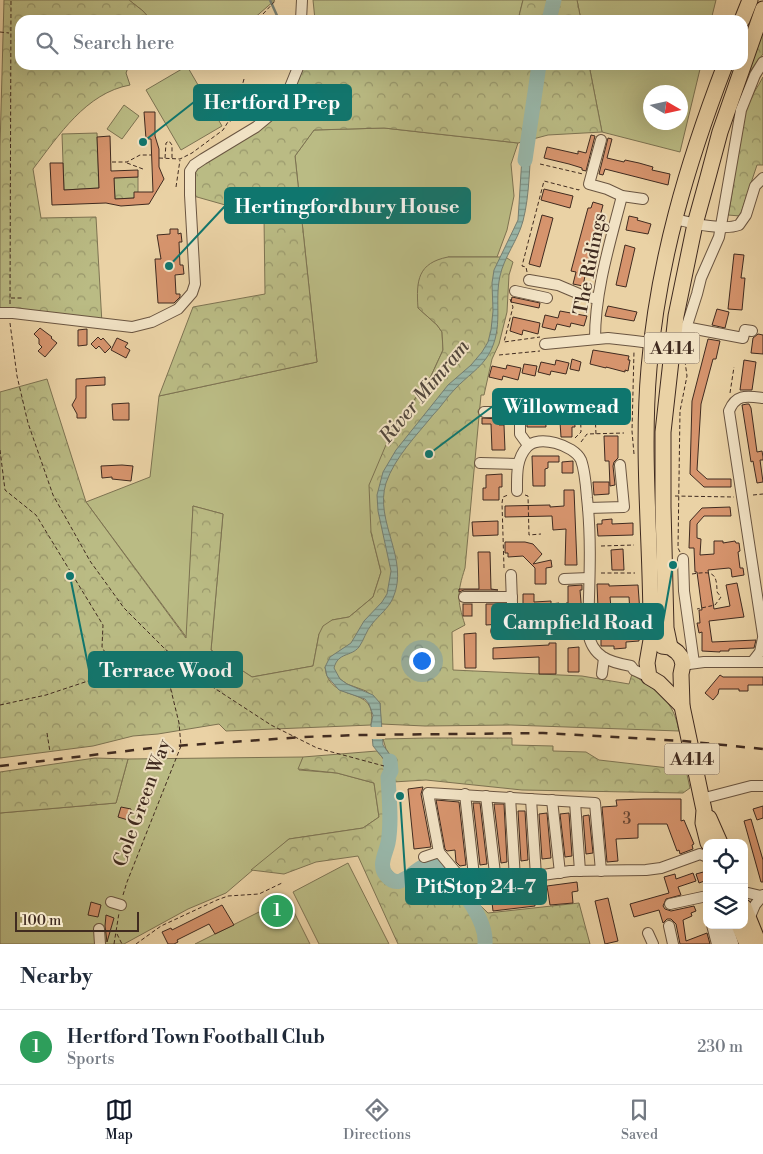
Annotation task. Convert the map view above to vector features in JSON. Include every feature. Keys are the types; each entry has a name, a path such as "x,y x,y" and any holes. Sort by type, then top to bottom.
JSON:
{"highway":[{"path":"744,15 750,0"},
{"name":"A414","path":"748,52 763,9"},
{"name":"A414","path":"649,655 652,633 646,429 652,344 661,281 687,170 723,70"},
{"name":"A414","path":"670,647 666,628 662,432 677,344 682,286 695,224 720,132 742,70"},
{"path":"654,680 670,683 676,680 686,667 677,652 670,647 658,647 649,655 646,667 654,680 682,706"},
{"name":"A414","path":"686,667 682,706 702,805 711,820 710,839"}],"street":[{"path":"301,15 302,0"},
{"path":"546,344 595,339 620,339 652,344 677,344 686,327 701,278 719,237 741,110 755,75 763,62"},
{"path":"0,313 132,327 152,322 178,309 189,297 195,284 190,171 198,162 256,127 274,112 286,97 296,70"},
{"path":"588,178 601,140"},
{"name":"The Ridings","path":"588,178 622,196 643,199"},
{"path":"675,219 695,224 736,226 742,223 755,186 763,178"},
{"name":"The Ridings","path":"595,339 598,299 606,253 622,196"},
{"path":"530,294 531,280 558,285 584,296 598,299"},
{"path":"515,291 548,298"},
{"path":"686,327 743,338 745,330 752,331"},
{"path":"683,560 687,610 686,667 758,662 763,636 729,412 732,404 737,399 759,397"},
{"path":"484,412 520,412 520,434 528,445"},
{"path":"517,491 516,474 518,464 528,445 534,442 547,442 567,447 577,454 582,467 588,508 588,632 590,643 594,650 604,658 631,666 634,670 654,680"},
{"path":"480,463 518,464"},
{"path":"588,508 624,507 620,465"},
{"path":"511,575 513,631"},
{"path":"564,579 589,578"},
{"path":"464,597 512,596"},
{"path":"589,615 624,615"},
{"path":"496,631 588,632"},
{"path":"631,666 649,655"},
{"path":"602,674 604,658"},
{"path":"702,805 751,786 763,786"},
{"path":"601,870 595,803 428,793 439,852 464,882 475,885 580,871 629,872 661,868 703,850"},
{"path":"465,794 475,885"},
{"path":"486,796 496,882"},
{"path":"510,798 515,879"},
{"path":"531,799 536,876"},
{"path":"552,800 560,873"},
{"path":"575,802 580,871"},
{"path":"424,857 439,852"},
{"path":"729,929 741,934 762,896 748,893"},
{"path":"670,904 703,897"},
{"path":"670,926 673,944"},
{"path":"99,929 100,944"},
{"path":"713,929 717,944"},
{"path":"648,933 652,944"}],"path":[{"path":"10,306 11,0"},
{"path":"263,14 276,0"},
{"path":"0,32 10,33"},
{"path":"242,90 244,78"},
{"path":"159,158 180,159 192,153 224,130 228,122 247,112 249,101 242,90 231,84 220,91"},
{"path":"249,101 254,100 265,91"},
{"path":"165,158 166,143 169,141 172,145 172,159"},
{"path":"125,162 140,155 151,155"},
{"path":"176,187 180,159"},
{"path":"112,162 125,162 143,169"},
{"path":"531,280 526,267 522,266 544,181 579,190 588,178 540,164"},
{"path":"499,355 545,351 546,344 542,336 504,342 513,307 510,301 512,291 515,291"},
{"path":"10,298 24,298"},
{"path":"10,320 19,385 28,423 53,495 90,561 124,608 165,649 218,692 271,725 318,748 384,766"},
{"path":"677,344 687,376 680,411 678,548 683,560"},
{"path":"634,457 632,432 635,346"},
{"path":"732,404 730,397 734,367"},
{"path":"596,434 594,392 616,391"},
{"path":"576,438 581,432 580,399"},
{"path":"581,442 587,434 624,433"},
{"path":"0,450 5,490 36,515 103,625 102,647 111,663 121,670"},
{"path":"511,575 504,570 503,497 517,491 528,496 529,535 541,534"},
{"path":"670,496 742,497 763,494"},
{"path":"601,546 634,545"},
{"path":"601,573 635,573"},
{"path":"683,575 711,573 717,583 717,592 721,597 715,605 687,610"},
{"path":"0,705 46,695 121,670 156,667 165,649"},
{"name":"Cole Green Way","path":"114,944 117,934 116,904 127,882 180,746 180,723 170,686 156,667"},
{"path":"48,733 50,752"},
{"path":"136,944 160,926 210,903 228,896 259,894 282,883"},
{"path":"117,934 122,944"}],"green space":[{"path":"4,0 129,0 143,11 147,15 15,15 15,70 127,70 126,73 130,85 114,90 87,106 75,117 33,169 41,218 96,217 102,324 0,308 0,147"},
{"path":"129,0 275,0 258,15 147,15"},
{"path":"313,0 523,0 519,15 314,15"},
{"path":"523,0 577,0 580,15 519,15"},
{"path":"577,0 716,0 712,15 580,15"},
{"path":"763,31 763,54 748,74"},
{"path":"180,70 189,70 222,126 181,150 146,90"},
{"path":"296,70 590,70 602,132 548,135 518,143 384,128 314,130 295,156 317,362 159,396 193,307 265,294 264,216 190,195 190,171 274,112"},
{"path":"590,70 700,70 688,119 688,85 643,85 643,130 685,130 680,152 602,132"},
{"path":"763,77 763,165 757,165 740,216 728,215 742,121 746,108"},
{"path":"124,105 139,116 122,139 107,129"},
{"path":"384,128 518,143 511,164 514,196 507,230 497,257 448,257 418,308 442,332 443,350 431,376 391,433 371,532 381,572 373,597 349,617 332,620 319,634 313,666 252,677 211,650 223,514 193,506 187,638 86,502 150,477 159,396 317,362 295,156 314,130"},
{"path":"97,133 99,188 64,190 62,134"},
{"path":"138,177 138,192 134,198 115,199 114,178"},
{"path":"448,257 500,257 507,258 513,262 509,275 507,312 499,344 492,359 484,395 481,395 465,568 459,590 460,609 465,625 452,632 453,670 582,676 629,684 632,674 663,697 673,711 679,731 511,725 425,726 381,724 380,703 366,691 347,684 325,667 328,679 335,686 368,703 371,712 371,725 226,731 219,724 133,736 93,746 0,758 0,392 47,379 86,502 186,638 193,506 223,514 211,650 252,677 313,666 319,634 323,626 332,620 349,617 373,597 381,572 371,532 369,485 391,433 431,376 443,350 442,332 418,308 418,289 421,274 425,268 438,260"},
{"path":"512,738 512,745 553,746 553,751 586,752 599,760 686,770 690,788 683,793 522,790 426,780 393,782 395,762 386,749 383,739"},
{"path":"377,751 386,762 385,774 382,780 391,813 386,864 395,875 410,873 426,865 442,868 488,913 579,903 590,944 398,944 358,856 316,862 284,874 251,870 289,839 363,828 379,817 374,783 337,773 298,769 303,757"},
{"path":"303,757 299,770 337,773 374,783 379,817 363,828 289,839 226,893 188,909 124,944 0,944 0,813 116,803 128,759"},
{"path":"95,758 128,759 116,803 0,813 0,772"},
{"path":"348,863 389,944 319,944 293,892"},
{"path":"287,898 310,944 195,944"}],"shaded area":[{"path":"532,138 528,190 523,221 505,262 498,286 497,325 494,344 482,364 452,392 413,439 390,473 386,483 384,512 397,569 397,583 393,598 370,627 359,647 338,659 334,668 340,679 373,695 380,703 383,745 395,762 393,782 382,780 385,774 386,762 373,746 371,725 373,715 369,704 365,699 339,690 327,676 325,667 330,657 351,643 364,621 387,594 391,571 378,511 377,495 383,472 396,450 448,385 471,365 488,342 493,311 492,283 494,270 518,220 523,141"}],"pier":[{"path":"368,727 384,727 385,739 369,739"}],"building":[{"path":"144,112 155,112 155,136 159,149 159,167 164,179 149,204 121,206 106,203 52,205 50,163 63,163 64,190 99,188 97,137 110,136 111,171 138,170 138,177 114,178 115,199 134,198 134,192 153,192 151,139 146,139"},
{"path":"591,135 595,136 586,171 582,170 582,168 544,158 547,147 578,154 578,151 586,153"},
{"path":"608,138 612,139 607,158 639,163 653,167 652,170 670,174 668,185 605,169 603,175 599,174"},
{"path":"544,189 573,196 570,208 541,200"},
{"path":"593,202 603,205 583,286 573,284 576,272 571,271 588,208 591,208"},
{"path":"542,215 553,218 540,267 529,264"},
{"path":"629,216 651,224 648,234 626,230"},
{"path":"170,229 178,229 178,234 181,233 182,242 179,242 180,265 183,265 184,274 175,275 176,294 180,294 180,297 174,303 158,303 155,259 161,259 157,235 170,234"},
{"path":"625,245 635,248 626,287 616,285"},
{"path":"734,254 744,255 741,278 745,278 742,310 728,309"},
{"path":"512,297 540,303 539,308 511,302"},
{"path":"608,306 637,312 634,321 605,316"},
{"path":"717,309 729,312 725,328 712,325"},
{"path":"560,311 587,316 584,326 571,323 570,327 557,324 555,330 542,327 545,315 558,318"},
{"path":"513,317 540,323 538,334 523,330 522,335 510,331"},
{"path":"40,328 57,343 45,357 38,351 42,347 39,344 39,339 34,334"},
{"path":"87,329 87,345 78,346 78,330"},
{"path":"758,334 763,335 763,354 751,353 753,338"},
{"path":"98,337 101,340 103,338 111,347 105,353 99,346 96,349 91,344"},
{"path":"117,338 128,343 125,347 130,350 126,358 111,350"},
{"path":"708,339 720,341 716,359 713,359 701,404 697,470 707,479 731,479 731,487 704,487 690,474 692,401"},
{"path":"593,350 629,356 628,371 625,370 625,372 590,364"},
{"path":"572,359 581,362 579,371 570,369"},
{"path":"556,360 569,363 566,374 551,371 550,375 538,372 541,362 555,365"},
{"path":"744,360 756,362 752,390 740,390"},
{"path":"524,364 537,366 535,376 522,373"},
{"path":"507,365 521,368 518,380 503,376 502,380 489,377 492,366 506,369"},
{"path":"105,377 105,385 86,386 86,418 77,418 72,405 76,398 76,379"},
{"path":"572,392 575,427 572,427 572,437 561,437 560,422 563,422 561,393"},
{"path":"129,403 129,420 113,420 112,404"},
{"path":"749,404 757,452 762,451 763,457 763,460 760,460 763,482 757,483 753,461 751,462 742,405"},
{"path":"527,411 545,411 546,427 527,427"},
{"path":"482,418 499,419 499,425 504,425 505,450 492,450 491,424 482,424"},
{"path":"604,436 618,436 618,458 613,466 615,485 610,486 609,461 605,461"},
{"path":"532,456 559,456 559,462 548,462 548,468 545,469 545,486 533,486"},
{"path":"573,461 573,473 562,473 562,462"},
{"path":"101,466 133,466 131,481 112,479 112,477 102,478"},
{"path":"502,474 499,500 483,500 483,488 486,488 486,475"},
{"path":"593,482 609,482 609,494 594,495"},
{"path":"564,490 574,490 577,565 565,565 566,529 553,530 552,516 505,517 505,506 564,506"},
{"path":"730,507 731,516 704,516 697,524 697,538 701,539 700,555 714,554 714,541 723,541 723,543 735,541 739,543 740,568 743,568 744,575 732,577 731,569 729,568 708,570 714,609 730,606 726,585 737,583 744,617 709,621 712,642 756,640 754,648 729,649 729,651 720,652 702,651 702,632 699,633 697,623 700,623 699,610 702,610 697,572 695,572 694,548 689,548 690,521 702,508"},
{"path":"612,519 612,524 633,523 633,535 598,536 597,524 602,524 602,520"},
{"path":"498,521 498,535 473,536 472,522"},
{"path":"505,542 533,544 542,554 533,564 551,560 552,567 546,568 546,584 535,584 535,568 523,556 508,557 508,553 505,553"},
{"path":"623,549 624,570 612,570 611,550"},
{"path":"478,552 490,552 491,589 498,590 464,590 459,592 459,589 479,589"},
{"path":"597,584 609,584 609,586 638,585 640,613 630,613 629,597 610,597 611,608 598,608"},
{"path":"582,585 582,590 580,590 582,614 566,615 568,586"},
{"path":"523,594 534,594 534,602 551,601 551,604 559,603 561,613 556,613 556,616 532,617 532,607 523,607"},
{"path":"463,604 472,604 472,616 463,616"},
{"path":"486,604 499,604 502,624 486,625"},
{"path":"633,618 633,627 639,630 639,641 626,642 626,648 614,649 614,646 601,646 601,629 598,629 598,622 624,622"},
{"path":"476,633 476,668 465,668 464,634"},
{"path":"549,643 556,643 556,674 539,674 539,657 493,659 493,648 549,645"},
{"path":"579,647 579,672 568,672 568,648"},
{"path":"720,675 723,677 763,677 763,685 748,685 748,691 719,689 718,694 713,700 705,693"},
{"path":"423,787 421,794 431,847 414,849 408,789"},
{"path":"681,799 681,821 684,820 694,844 692,845 693,849 680,854 679,850 677,851 667,824 638,824 638,838 616,839 618,861 607,862 602,807 617,806 616,800"},
{"path":"436,800 459,802 466,865 460,866 456,862 455,850 447,851 445,849"},
{"path":"473,803 480,803 487,864 480,865"},
{"path":"494,804 504,804 507,862 501,863"},
{"path":"763,806 763,818 757,820 753,809"},
{"path":"121,807 131,809 128,820 118,817"},
{"path":"518,811 525,811 528,860 521,861"},
{"path":"547,813 551,858 542,859 539,814"},
{"path":"569,813 572,856 565,857 560,814"},
{"path":"589,815 593,853 586,854 583,816"},
{"path":"751,819 763,860 763,882 761,882 744,821"},
{"path":"703,872 703,882 699,883 696,874"},
{"path":"693,873 696,881 678,887 681,895 666,899 663,906 671,911 694,906 696,911 691,913 692,916 683,920 686,941 707,933 710,944 680,944 676,924 671,919 667,919 663,923 659,910 634,917 630,904 669,893 664,877 675,874 676,879"},
{"path":"577,882 578,891 572,892 573,903 550,905 547,886"},
{"path":"533,889 535,906 493,911 491,894"},
{"path":"608,898 618,941 605,944 595,901"},
{"path":"91,902 101,905 98,917 88,915"},
{"path":"222,905 234,925 215,934 209,924 177,940 178,942 174,944 168,944 162,932 171,928 172,930"},
{"path":"106,915 114,918 107,942 105,926"}],"waterway":[{"path":"270,0 277,15"},
{"name":"River Mimram","path":"550,15 554,0"},
{"name":"River Mimram","path":"525,160 538,70"},
{"name":"River Mimram","path":"390,761 391,771 388,777 390,827 383,859 386,875 392,880 398,881 423,867 429,865 439,866 473,906 485,935 485,944"}],"railway":[{"path":"0,766 160,747 359,735 543,733 684,741 763,749"}],"place":[{"name":"Hertford Prep","path":"143,142"},
{"name":"Hertingfordbury House","path":"169,266"},
{"name":"Willowmead","path":"429,454"},
{"name":"Campfield Road","path":"673,565"},
{"name":"Terrace Wood","path":"70,576"},
{"name":"PitStop 24-7","path":"400,796"},
{"name":"Hertford Town Football Club","path":"277,911"}]}
